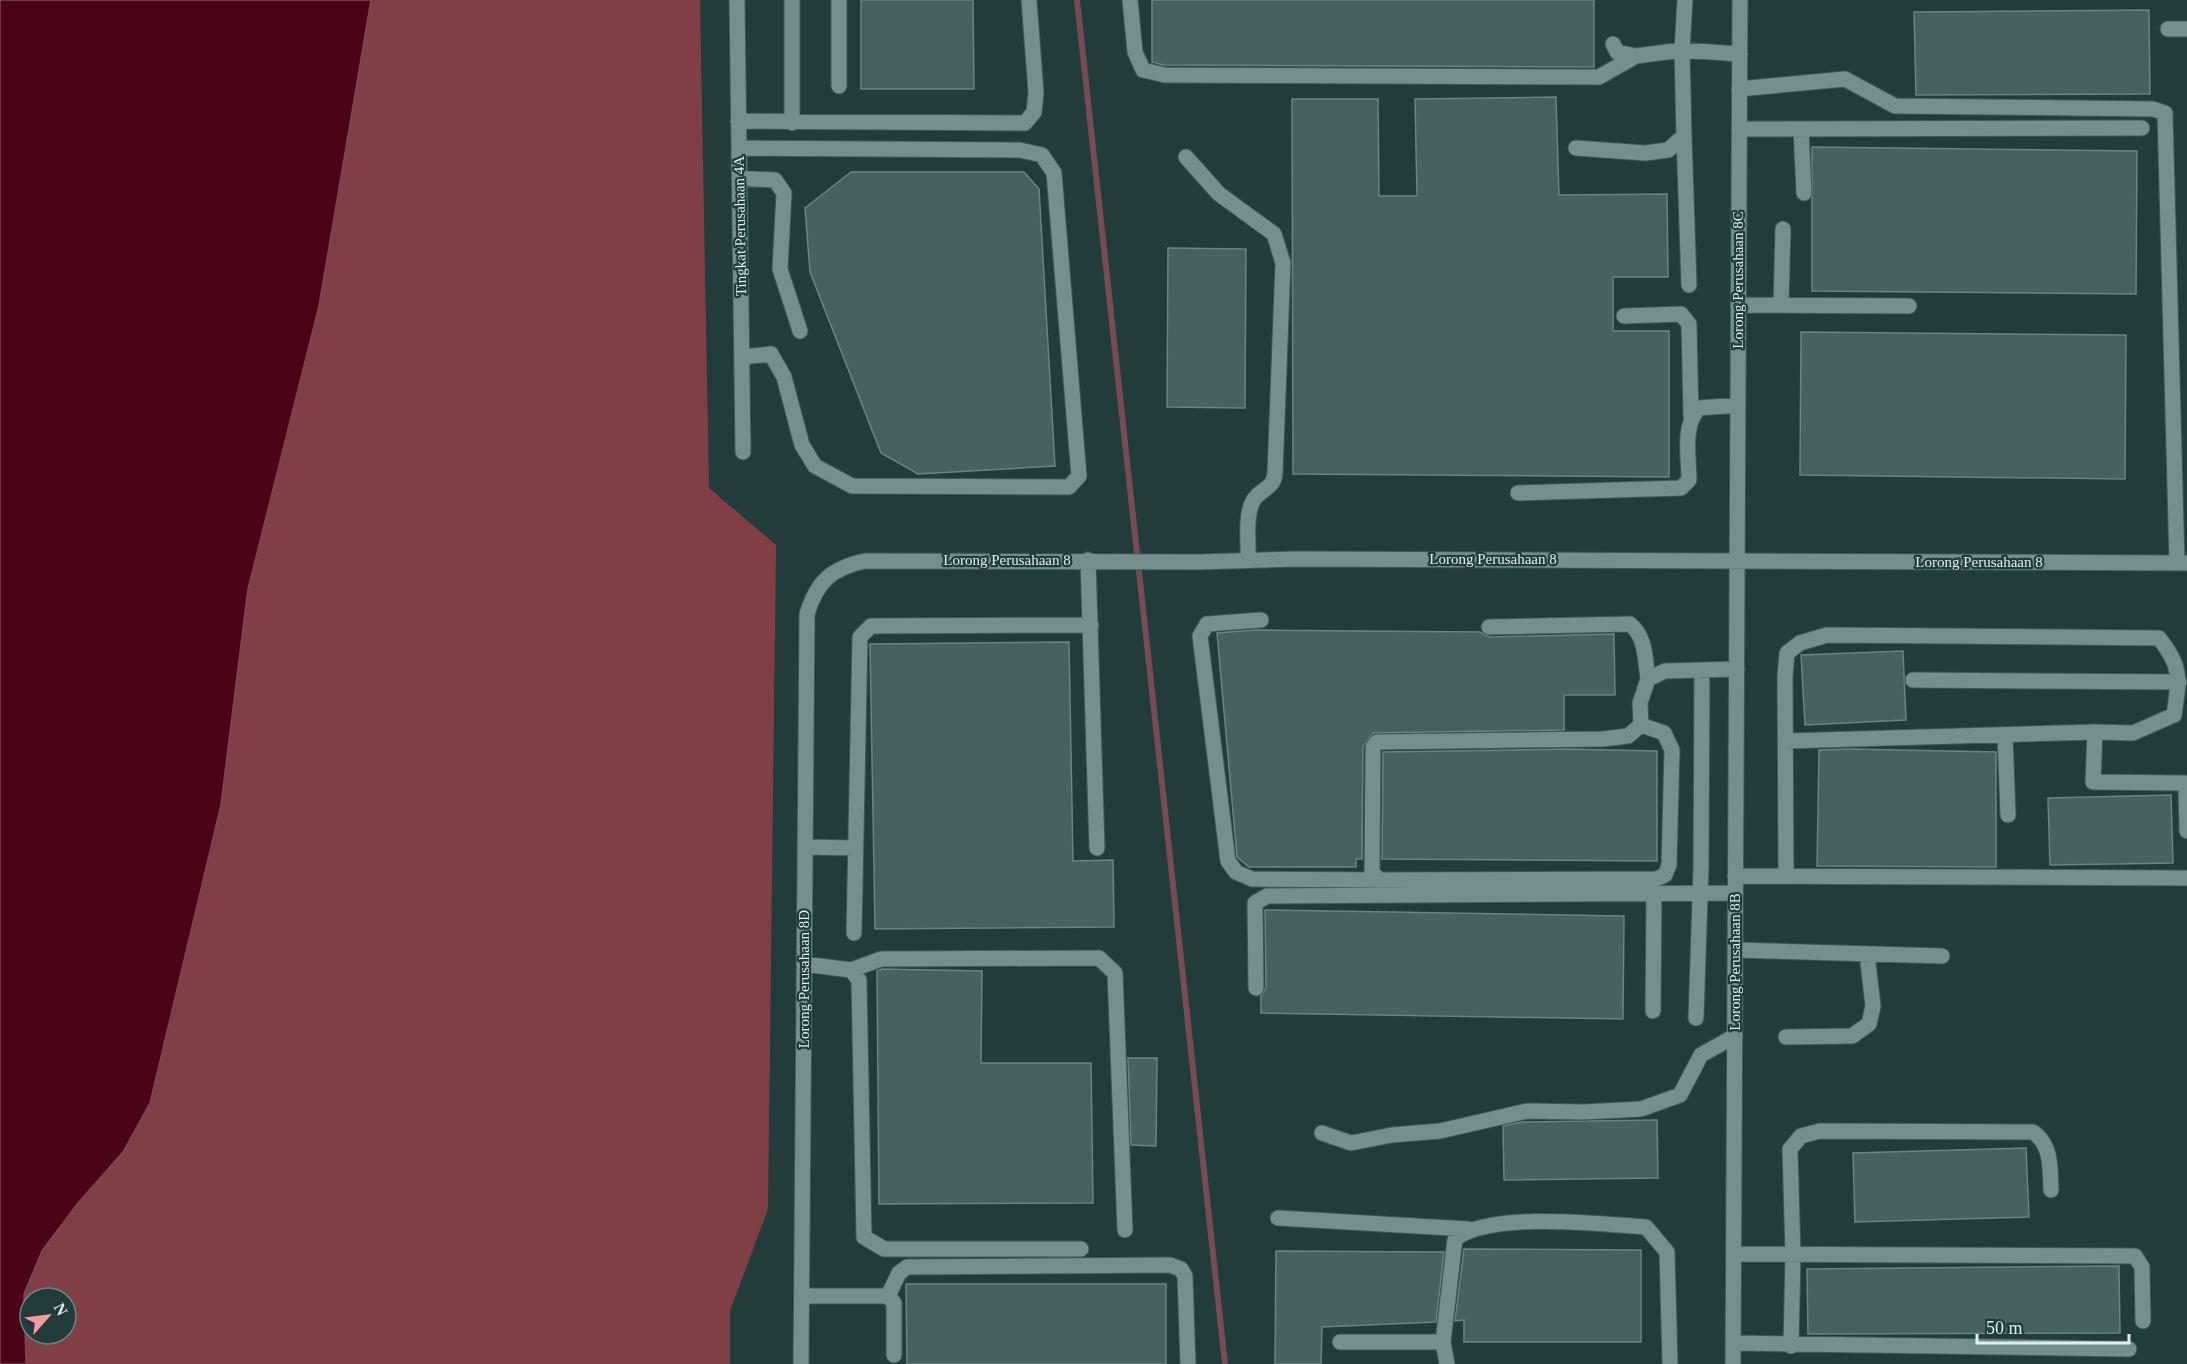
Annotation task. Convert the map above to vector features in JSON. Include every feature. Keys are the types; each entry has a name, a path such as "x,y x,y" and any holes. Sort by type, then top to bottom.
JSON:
{"street":[{"name":"Tingkat Perusahaan 4A","path":"737,0 743,452"},
{"path":"792,0 792,123"},
{"path":"839,0 839,86"},
{"path":"738,121 1025,123 1034,112 1036,93 1029,0"},
{"path":"1130,0 1135,52 1143,70 1165,75 1599,77 1636,56"},
{"path":"1685,0 1682,50 1689,285"},
{"name":"Lorong Perusahaan 8C","path":"1737,560 1740,0"},
{"path":"2168,29 2187,29"},
{"path":"1613,44 1617,52 1636,56 1682,50 1740,54"},
{"path":"1739,89 1845,79 1895,106 2152,109 2165,113 2181,477 2182,563"},
{"path":"1739,129 2142,128"},
{"path":"1801,129 1804,193"},
{"path":"1576,148 1645,153 1668,150 1684,136"},
{"path":"739,148 1020,150 1042,155 1054,173 1079,476 1069,487 852,486 815,466 802,445 784,377 771,354 742,357"},
{"path":"1186,157 1218,194 1274,234 1283,263 1275,473 1269,488 1255,497 1251,506 1248,560"},
{"path":"739,178 775,180 784,193 780,269 800,331"},
{"path":"1781,305 1783,230"},
{"path":"1738,305 1909,306"},
{"path":"1518,493 1681,488 1689,480 1691,416 1689,324 1681,315 1624,316"},
{"path":"1691,416 1699,408 1738,405"},
{"path":"1089,560 1097,848"},
{"name":"Lorong Perusahaan 8","path":"813,596 826,578 843,566 865,561 1737,560 2182,563"},
{"name":"Lorong Perusahaan 8B","path":"1733,1364 1737,560"},
{"name":"Lorong Perusahaan 8D","path":"801,1364 807,614 813,596"},
{"path":"1262,620 1207,624 1200,636 1228,861 1236,873 1251,879 1656,879 1665,875 1669,866 1672,750 1664,733 1641,724"},
{"path":"1489,627 1630,624 1638,630 1643,643 1648,679 1640,703 1641,724"},
{"path":"854,933 860,637 871,626 1091,625"},
{"path":"1786,741 2095,732 2133,733 2174,715 2179,682 2174,657 2159,638 1827,635 1800,643 1788,652 1786,741 1786,876"},
{"path":"1695,1018 1702,669"},
{"path":"1648,679 1665,671 1737,669"},
{"path":"1913,680 2179,682"},
{"path":"1380,880 1372,873 1370,864 1373,747 1377,742 1603,739 1628,736 1641,724"},
{"path":"2095,732 2093,782 2184,783 2187,831"},
{"path":"2005,735 2008,815"},
{"path":"805,847 855,848"},
{"path":"1736,876 2187,878"},
{"path":"1256,988 1255,903 1267,896 1735,893"},
{"path":"1653,1011 1654,894"},
{"path":"1735,950 1942,956"},
{"path":"1786,1037 1852,1036 1869,1024 1873,1006 1867,954"},
{"path":"804,964 851,970 882,959 1099,958 1115,973 1125,1230"},
{"path":"851,970 859,980 864,1237 884,1249 1081,1249"},
{"path":"1322,1133 1351,1143 1392,1135 1440,1131 1527,1112 1641,1109 1680,1095 1701,1055 1735,1036"},
{"path":"1791,1346 1793,1254 1790,1149 1801,1136 1820,1131 2033,1132 2043,1139 2050,1160 2050,1190"},
{"path":"1278,1218 1468,1229 1547,1221 1646,1227 1667,1252 1670,1364"},
{"path":"1447,1364 1443,1342 1455,1239 1468,1229"},
{"path":"1734,1254 2135,1256 2142,1267 2143,1321"},
{"path":"888,1296 898,1273 907,1267 1170,1265 1181,1269 1185,1276 1188,1364"},
{"path":"802,1296 888,1296 894,1303 894,1355"},
{"path":"1340,1342 1443,1342"},
{"path":"1733,1343 1791,1346 2129,1349"}],"shaded area":[{"path":"0,0 371,0 319,306 248,589 221,805 150,1103 123,1152 78,1203 42,1251 27,1286 18,1286 18,1346 25,1346 26,1364 0,1364"},
{"path":"371,0 700,0 709,488 776,545 768,1209 730,1311 730,1364 26,1364 25,1346 78,1346 78,1286 27,1286 42,1251 78,1203 123,1152 150,1103 221,805 248,589 319,306"}],"building":[{"path":"861,0 973,0 974,89 861,89"},
{"path":"1152,0 1594,0 1594,67 1163,65 1152,62"},
{"path":"2149,10 2150,94 1916,95 1914,12"},
{"path":"1556,97 1559,195 1667,194 1668,277 1613,277 1613,331 1669,331 1669,477 1293,474 1292,99 1378,99 1379,196 1417,196 1415,99"},
{"path":"1812,147 2137,151 2136,294 1812,291"},
{"path":"851,172 1024,172 1039,189 1055,466 918,474 881,453 810,272 805,208"},
{"path":"1168,248 1246,249 1245,408 1167,407"},
{"path":"1801,332 2126,335 2125,479 1800,475"},
{"path":"1254,630 1480,632 1489,637 1614,634 1615,695 1564,695 1564,730 1373,733 1363,747 1362,859 1356,859 1356,867 1249,867 1237,857 1217,633"},
{"path":"1069,642 1073,861 1113,860 1114,927 875,929 870,644"},
{"path":"1903,651 1906,720 1805,725 1801,655"},
{"path":"1564,749 1657,751 1657,861 1382,859 1383,752"},
{"path":"1819,750 1996,752 1996,867 1817,866"},
{"path":"2171,795 2173,863 2050,865 2048,798"},
{"path":"1265,910 1624,916 1623,1019 1261,1013 1261,996 1266,988"},
{"path":"882,969 982,971 981,1063 1091,1063 1093,1203 879,1204 877,971"},
{"path":"1128,1058 1157,1058 1156,1146 1131,1145"},
{"path":"1657,1120 1658,1178 1504,1180 1503,1126 1522,1122"},
{"path":"2026,1148 2029,1217 1855,1222 1853,1153"},
{"path":"1464,1249 1641,1250 1641,1342 1464,1342 1464,1320 1455,1321"},
{"path":"1276,1251 1444,1252 1436,1322 1322,1327 1321,1364 1275,1364"},
{"path":"2119,1266 2120,1333 1808,1334 1807,1269"},
{"path":"906,1284 1166,1284 1166,1364 907,1364"}],"waterway":[{"path":"1077,0 1225,1364"}]}
